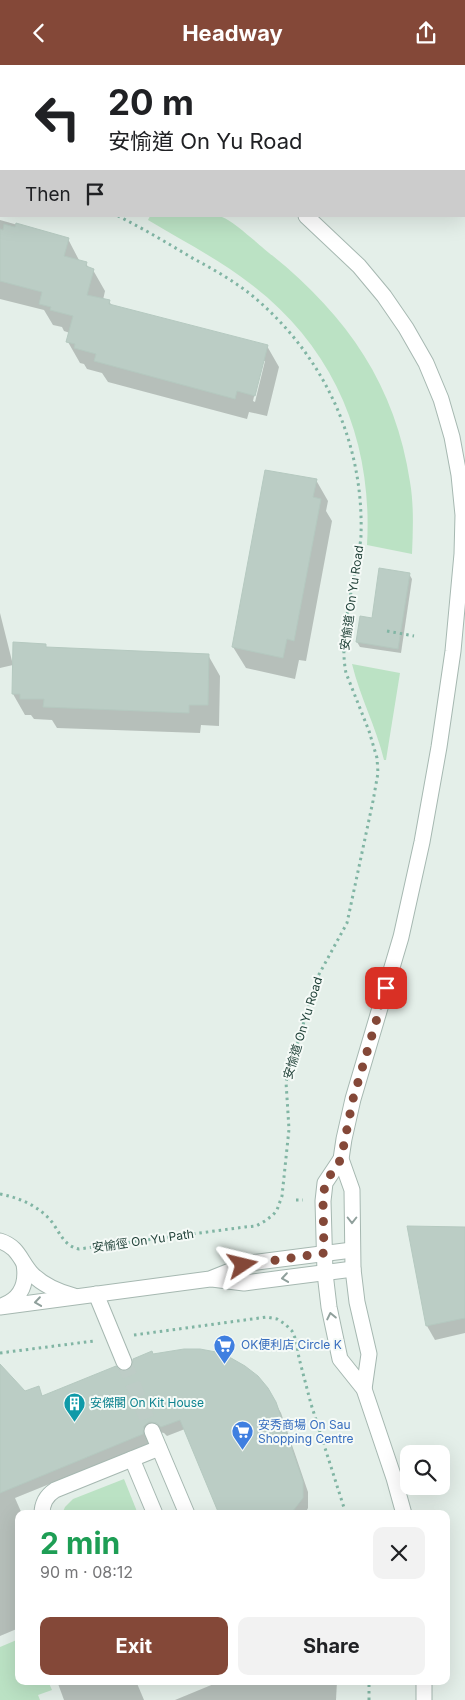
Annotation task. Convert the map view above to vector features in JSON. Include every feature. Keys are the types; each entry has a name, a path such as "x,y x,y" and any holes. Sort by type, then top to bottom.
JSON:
{"street":[{"path":"315,219 359,266 384,296 406,328 426,363 458,435 463,515 462,554 454,645 441,737 422,842 401,937 353,1099 341,1159 325,1183 323,1201 325,1273 329,1307 340,1359 364,1389 403,1510"},
{"path":"341,1159 352,1190 353,1269 357,1303 369,1354 364,1389"},
{"path":"0,1241 14,1248 33,1275 45,1285 77,1297"},
{"path":"210,1279 250,1263 352,1250"},
{"path":"0,1307 18,1296 24,1286 26,1275 24,1264"},
{"path":"0,1307 210,1279 244,1283 353,1269"},
{"path":"96,1294 124,1363"},
{"path":"152,1431 185,1510"},
{"path":"42,1510 45,1499 55,1490 159,1448"},
{"path":"132,1459 153,1510"},
{"path":"424,1685 424,1700"}],"path":[{"name":"安愉道 On Yu Road","path":"120,217 224,276 248,292 290,332 308,355 336,403 346,428 358,482 361,537 343,652 346,673 374,745 378,773 368,831 348,923 317,978 286,1082 289,1129 282,1196 273,1215"},
{"path":"387,631 414,637"},
{"name":"安愉徑 On Yu Path","path":"0,1194 17,1198 35,1207 51,1221 66,1243 79,1249 245,1227 260,1223 273,1215"},
{"path":"0,1353 267,1317 277,1319 292,1331 296,1340 310,1404 345,1510"},
{"path":"368,1700 369,1685"}],"green space":[{"path":"150,217 222,217 248,235 300,279 324,303 345,329 364,356 380,384 393,415 403,447 412,500 412,554 367,545 367,507 363,469 355,434 343,400 326,368 306,338 281,310 240,276 148,220"},
{"path":"352,664 400,673 386,760 384,760"},
{"path":"124,1479 136,1510 64,1510 73,1499"},
{"path":"15,1641 15,1685 50,1685 52,1690 38,1695 40,1700 0,1700 0,1647"}],"building":[{"path":"16,223 69,238 64,256 87,262 86,266 94,269 87,295 110,300 109,304 268,345 255,396 237,391 235,399 94,361 96,354 74,348 75,344 66,342 73,316 50,310 51,307 39,304 42,292 0,281 0,229 3,230 4,224 15,227"},
{"path":"265,470 317,479 313,497 321,499 294,641 287,639 283,658 232,647"},
{"path":"379,568 410,573 398,649 356,642 360,616 372,618"},
{"path":"13,642 46,644 46,647 209,654 208,705 189,705 189,713 43,707 44,699 20,699 20,694 12,694"},
{"path":"407,1226 465,1227 465,1318 426,1326"},
{"path":"184,1349 216,1352 245,1366 258,1376 276,1402 303,1481 303,1498 294,1510 217,1510 180,1420 161,1427 157,1423 149,1422 144,1426 143,1434 0,1493 0,1364 25,1391 39,1386 42,1396 116,1366 119,1370 127,1371 132,1367 133,1359 152,1351 153,1354"}],"tunnel":[{"path":"124,1362 152,1431"}],"place":[{"name":"OK便利店 Circle K","path":"225,1364"},
{"name":"安傑閣 On Kit House","path":"74,1422"},
{"name":"安秀商場 On Sau Shopping Centre","path":"242,1451"}],"route":[{"path":"243,1265 324,1253 323,1201 325,1183 341,1159 353,1099 386,988"}]}
